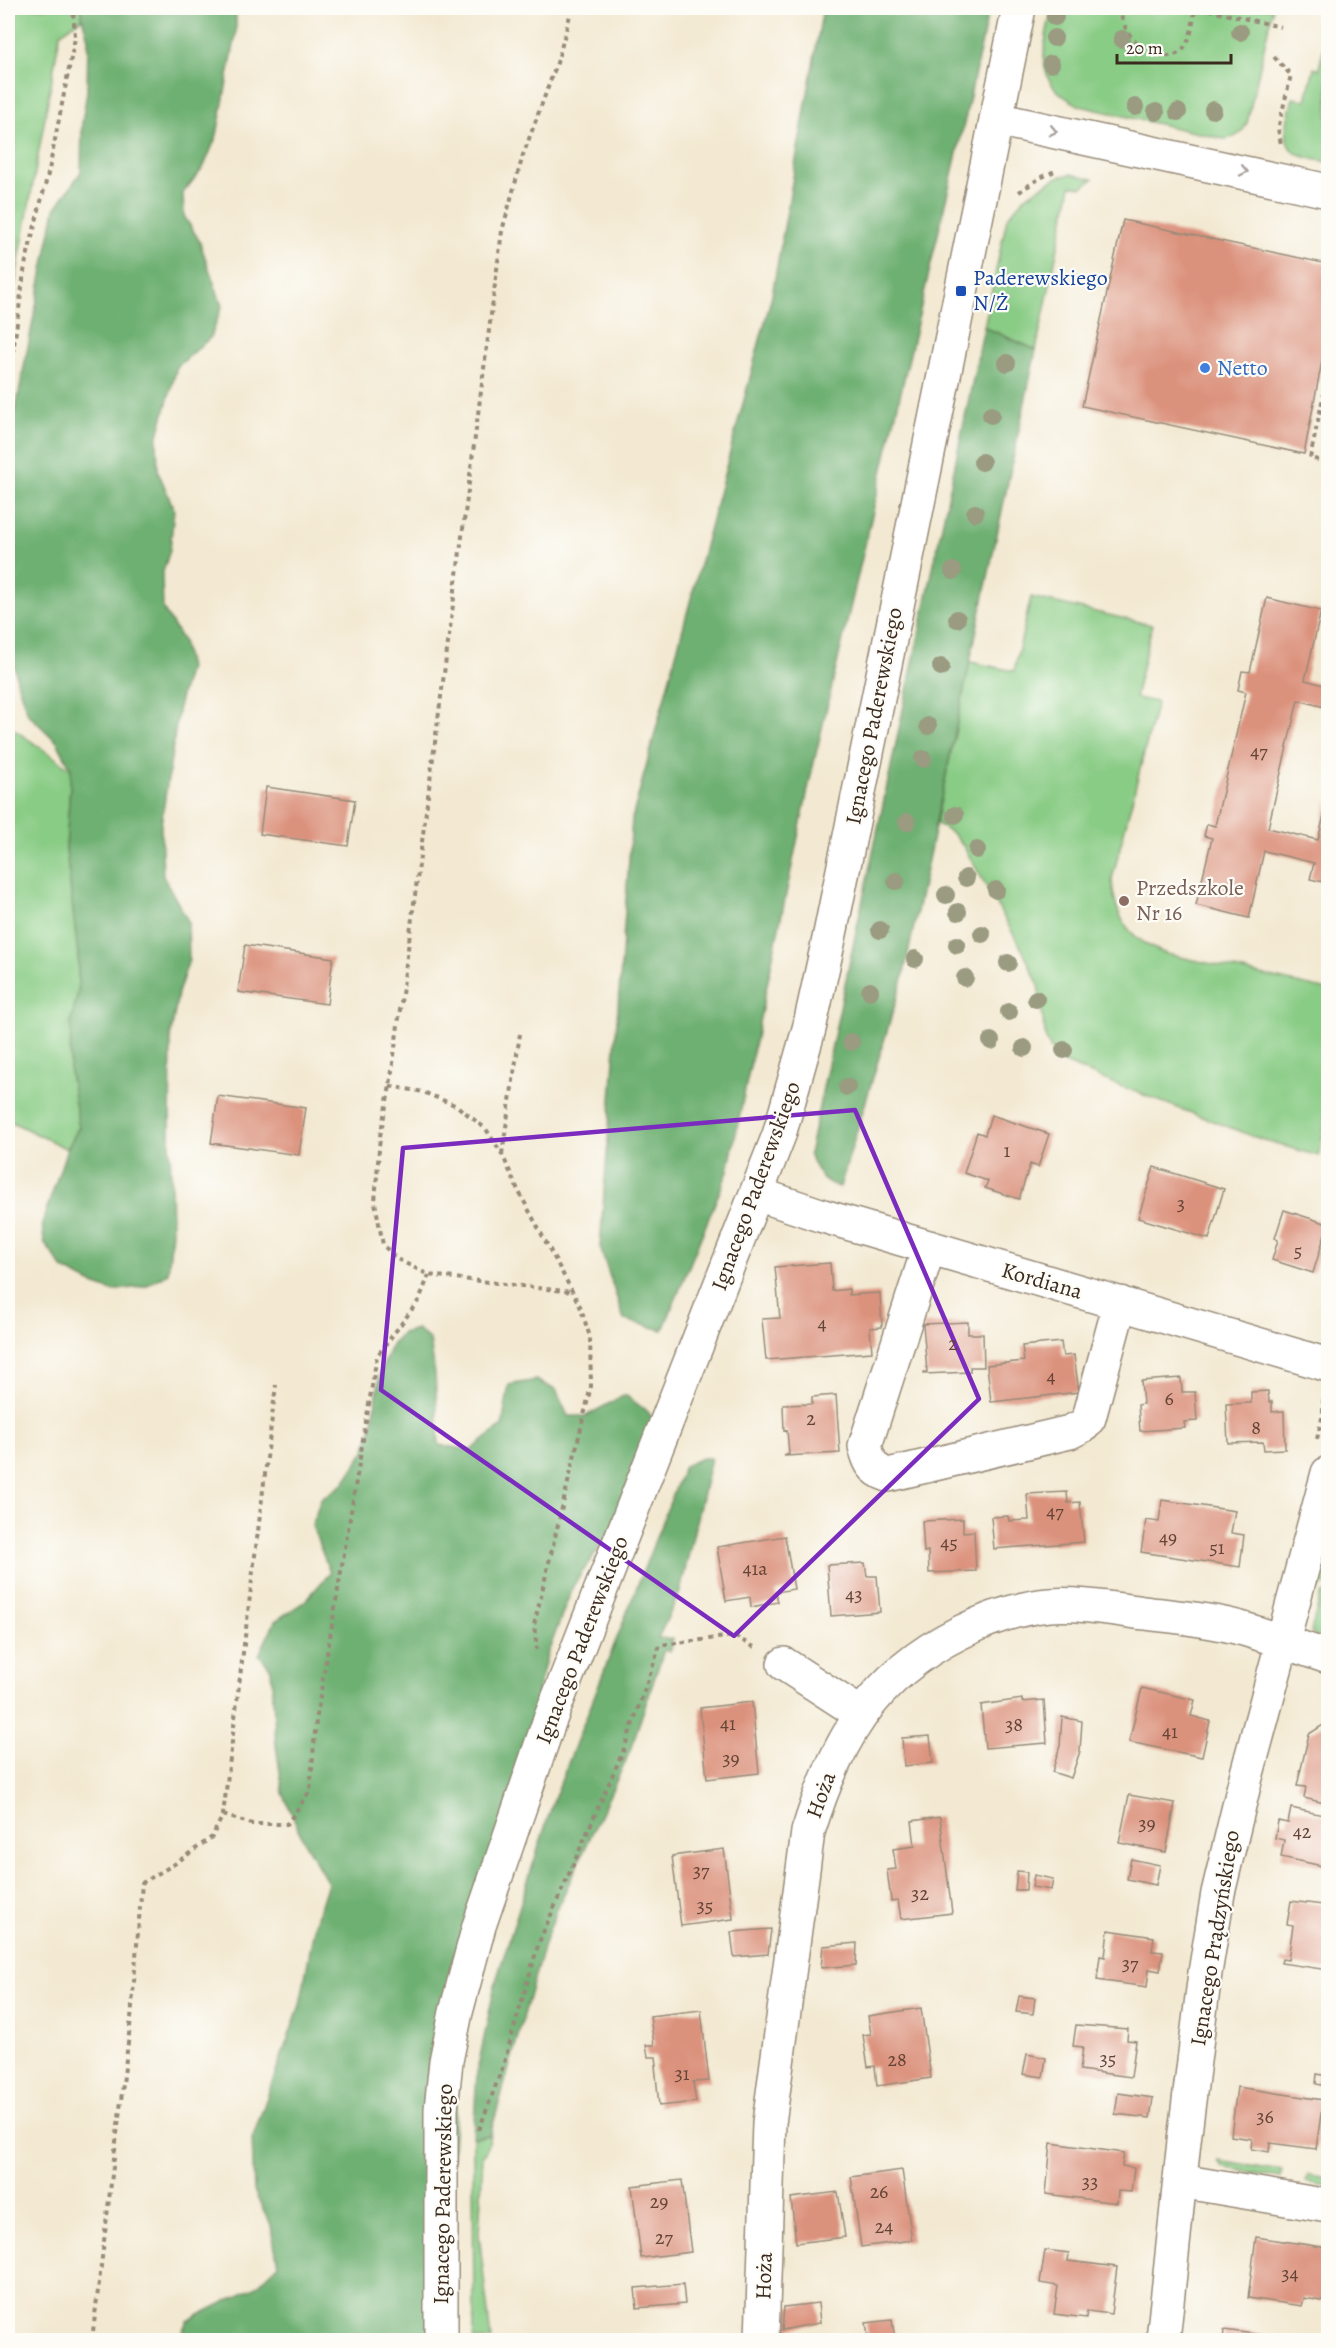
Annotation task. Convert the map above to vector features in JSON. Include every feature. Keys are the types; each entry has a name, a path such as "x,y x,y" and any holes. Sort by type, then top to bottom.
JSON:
{"street":[{"name":"Ignacego Paderewskiego","path":"441,2340 441,2109 456,2012 479,1926 549,1722 779,1135 812,1017 1019,8"},
{"path":"996,119 1329,191"},
{"name":"Kordiana","path":"757,1194 1329,1365"},
{"path":"929,1247 866,1446 869,1461 877,1472 888,1475 1070,1432 1084,1425 1089,1418 1120,1303"},
{"name":"Ignacego Prądzyńskiego","path":"1163,2340 1205,1973 1218,1893 1232,1827 1329,1473"},
{"name":"Hoża","path":"762,2340 769,2123 808,1832 820,1793 842,1743 861,1714 897,1673 927,1651 976,1625 1021,1609 1051,1605 1103,1607 1246,1629 1329,1657"},
{"path":"784,1664 861,1714"},
{"path":"1180,2181 1329,2206"}],"path":[{"path":"8,389 25,265 49,170 75,38 73,8"},
{"path":"572,8 556,63 523,155 502,231 390,1086 380,1136 375,1202 383,1245 397,1259 429,1275 572,1292"},
{"path":"1119,8 1129,34 1151,52 1163,56 1181,52 1189,40 1198,8 1281,27"},
{"path":"1274,57 1291,75 1278,129 1285,151"},
{"path":"1012,198 1026,186 1057,170"},
{"path":"1329,374 1310,458 1329,462"},
{"path":"502,1154 520,1034"},
{"path":"390,1086 423,1092 457,1106 486,1129 502,1154 518,1190 580,1306 590,1337 591,1386 534,1625 538,1658"},
{"path":"223,1815 252,1824 287,1824 310,1791 316,1721 377,1356 419,1300 429,1275"},
{"path":"92,2340 131,2018 142,1883 212,1838 223,1815 276,1385"},
{"path":"474,2134 479,2131 503,2066 539,1942 624,1749 660,1645 734,1636 784,1664"}],"highlighted area":[{"path":"855,1110 979,1399 734,1636 381,1390 403,1148"}],"green space":[{"path":"8,8 82,8 82,18 60,34 8,322"},
{"path":"82,8 236,8 236,34 217,135 204,166 183,193 184,216 199,240 222,306 211,337 177,367 157,439 158,471 174,509 170,550 162,575 163,609 183,641 189,668 180,699 161,825 163,876 188,921 189,960 178,993 171,1034 172,1232 168,1273 146,1286 112,1291 63,1269 44,1242 42,1223 67,1149 79,1127 70,1072 71,1021 78,992 78,954 66,849 71,769 57,742 28,714 18,685 8,637 8,448 55,209 81,172 88,39 82,18"},
{"path":"823,8 989,8 811,775 728,1171 663,1330 624,1320 600,1247 632,819 772,295"},
{"path":"1052,8 1273,8 1245,127 1238,135 1224,139 1080,106 1069,100 1052,84 1044,64 1045,42"},
{"path":"1328,28 1328,162 1306,158 1293,151 1289,145 1286,130 1293,98 1306,100 1314,68 1319,69"},
{"path":"1071,174 1093,179 1082,187 1071,186 1036,350 984,327 1007,218 1023,199 1039,188 1058,177"},
{"path":"984,327 1036,350 903,978 840,1187 828,1182 820,1175 809,1154"},
{"path":"1031,597 1152,625 1135,698 1157,702 1112,879 1116,905 1126,926 1134,935 1154,949 1167,954 1328,990 1328,1103 1319,1156 1263,1140 1065,1063 1053,1053 1046,1040 1038,984 1024,953 964,847 953,834 936,823 970,662 1014,671"},
{"path":"8,725 71,769 66,849 78,954 78,992 71,1021 70,1072 79,1127 67,1149 8,1120"},
{"path":"417,1329 430,1340 435,1374 439,1445 471,1450 502,1426 509,1385 536,1380 556,1390 568,1416 586,1416 625,1395 648,1412 663,1432 643,1484 573,1586 546,1658 529,1730 512,1826 464,1978 441,2340 178,2340 187,2321 257,2286 278,2265 271,2225 254,2191 252,2139 300,2005 315,1923 328,1883 303,1840 283,1793 276,1745 271,1669 259,1655 275,1621 304,1602 330,1573 312,1526 321,1499 343,1484 365,1451 373,1421 380,1374 390,1348 402,1333"},
{"path":"702,1458 711,1458 680,1592 658,1638 673,1639 670,1651 664,1650 630,1751 559,1905 545,1941 490,2135 473,2138 477,2072 495,1984 553,1802 684,1466"},
{"path":"1328,1550 1328,1583 1319,1588"},
{"path":"1328,1591 1328,1650 1311,1631 1321,1595"},
{"path":"490,2135 485,2154 483,2154 479,2234 491,2340 474,2340 473,2138"},
{"path":"1218,2161 1282,2171 1281,2178 1222,2167"},
{"path":"1308,2175 1328,2178 1328,2186 1306,2182"}],"building":[{"name":"Netto","path":"1123,220 1328,264 1328,330 1304,454 1082,406"},
{"path":"1267,598 1321,611 1305,680 1328,686 1328,708 1298,700 1268,828 1318,840 1328,799 1328,883 1310,879 1314,863 1264,851 1249,918 1196,905 1212,838 1204,836 1207,824 1215,826 1246,692 1238,690 1242,671 1250,672"},
{"path":"266,787 355,800 348,846 260,834"},
{"path":"245,945 333,958 327,1004 238,992"},
{"path":"218,1096 306,1108 299,1155 211,1143"},
{"path":"991,1115 1049,1134 1038,1167 1030,1164 1019,1199 985,1188 988,1181 964,1173 977,1132 985,1135"},
{"path":"1154,1167 1224,1189 1209,1239 1138,1218"},
{"path":"1284,1210 1328,1224 1313,1273 1272,1260 1278,1240 1275,1238"},
{"path":"830,1263 832,1291 849,1289 849,1295 880,1293 882,1327 870,1328 872,1352 766,1360 762,1319 780,1318 775,1267"},
{"path":"968,1322 968,1334 983,1334 984,1367 970,1367 970,1372 924,1374 927,1372 923,1324"},
{"path":"1061,1342 1063,1356 1074,1355 1079,1392 991,1402 987,1365 1024,1361 1022,1346"},
{"path":"1181,1378 1182,1392 1195,1392 1197,1421 1184,1422 1185,1428 1140,1431 1138,1405 1143,1404 1141,1381"},
{"path":"1268,1391 1269,1402 1272,1402 1272,1412 1284,1411 1285,1449 1264,1450 1263,1442 1228,1443 1226,1404 1251,1403 1251,1392"},
{"path":"836,1395 840,1453 784,1456 789,1454 787,1430 784,1431 783,1405 812,1404 812,1397"},
{"path":"1067,1492 1068,1503 1080,1502 1084,1542 994,1549 991,1517 1008,1516 1009,1521 1029,1520 1027,1494"},
{"path":"1162,1500 1235,1511 1231,1533 1244,1535 1240,1567 1141,1552 1146,1520 1159,1522"},
{"path":"963,1519 963,1532 974,1531 976,1571 929,1573 928,1551 924,1552 922,1521"},
{"path":"785,1536 794,1589 776,1592 778,1602 751,1607 750,1597 726,1601 717,1547"},
{"path":"865,1563 867,1576 877,1576 880,1612 831,1616 827,1565"},
{"path":"1142,1688 1195,1700 1191,1716 1210,1721 1202,1757 1129,1742"},
{"path":"1022,1699 1022,1702 1044,1700 1047,1743 985,1748 981,1705"},
{"path":"752,1702 759,1773 707,1779 700,1708"},
{"path":"1062,1717 1082,1721 1080,1751 1071,1778 1052,1772 1060,1746"},
{"path":"1323,1725 1328,1726 1328,1804 1304,1798 1306,1787 1297,1786 1309,1734"},
{"path":"930,1736 933,1763 904,1766 902,1738"},
{"path":"1129,1795 1175,1803 1166,1852 1119,1843"},
{"path":"1291,1808 1328,1816 1327,1867 1281,1857 1284,1840 1275,1838 1278,1821 1288,1823"},
{"path":"940,1817 952,1913 901,1919 898,1900 891,1901 887,1870 896,1869 893,1849 915,1846 912,1821"},
{"path":"724,1849 733,1919 681,1926 672,1856"},
{"path":"1131,1859 1160,1865 1156,1885 1127,1879"},
{"path":"1017,1871 1027,1872 1026,1890 1015,1890"},
{"path":"1034,1875 1053,1879 1051,1890 1032,1887"},
{"path":"1325,1896 1328,1897 1328,1970 1281,1963 1282,1959 1288,1960 1293,1925 1287,1924 1291,1901 1323,1905"},
{"path":"771,1929 768,1954 734,1957 731,1932"},
{"path":"1108,1930 1154,1937 1152,1951 1163,1952 1160,1971 1149,1969 1147,1987 1097,1980 1100,1956 1105,1957"},
{"path":"857,1943 856,1965 821,1968 823,1946"},
{"path":"1019,1996 1035,1998 1033,2014 1016,2012"},
{"path":"921,2008 931,2078 877,2086 875,2066 868,2067 863,2035 871,2034 868,2016"},
{"path":"701,2010 709,2081 693,2082 696,2102 659,2106 656,2057 648,2057 646,2045 654,2045 650,2016"},
{"path":"1076,2025 1128,2029 1127,2040 1136,2041 1131,2077 1080,2070 1083,2047 1073,2046"},
{"path":"1027,2054 1046,2058 1043,2077 1023,2074"},
{"path":"1317,2074 1328,2076 1328,2086 1316,2084"},
{"path":"1237,2087 1323,2100 1316,2149 1270,2143 1269,2152 1251,2149 1252,2139 1231,2136"},
{"path":"1118,2093 1153,2098 1150,2118 1115,2114"},
{"path":"1051,2143 1124,2153 1122,2166 1134,2168 1131,2192 1118,2191 1117,2203 1046,2194"},
{"path":"902,2170 912,2240 861,2247 851,2177"},
{"path":"682,2180 691,2252 641,2258 632,2186"},
{"path":"838,2192 845,2237 796,2243 791,2198"},
{"path":"1256,2237 1328,2248 1328,2302 1304,2298 1302,2306 1248,2298"},
{"path":"1045,2250 1069,2253 1068,2261 1117,2267 1111,2314 1087,2311 1086,2318 1054,2314 1058,2286 1040,2283"},
{"path":"683,2284 685,2304 637,2308 635,2288"},
{"path":"818,2303 820,2323 782,2330 784,2307"},
{"path":"892,2320 895,2340 854,2340 868,2337 866,2323"},
{"path":"1224,2330 1292,2339 1292,2340 1223,2340"}],"place":[{"name":"Paderewskiego N/Ż","path":"961,291"},
{"name":"Netto","path":"1205,368"},
{"name":"Przedszkole Nr 16","path":"1124,901"}]}
